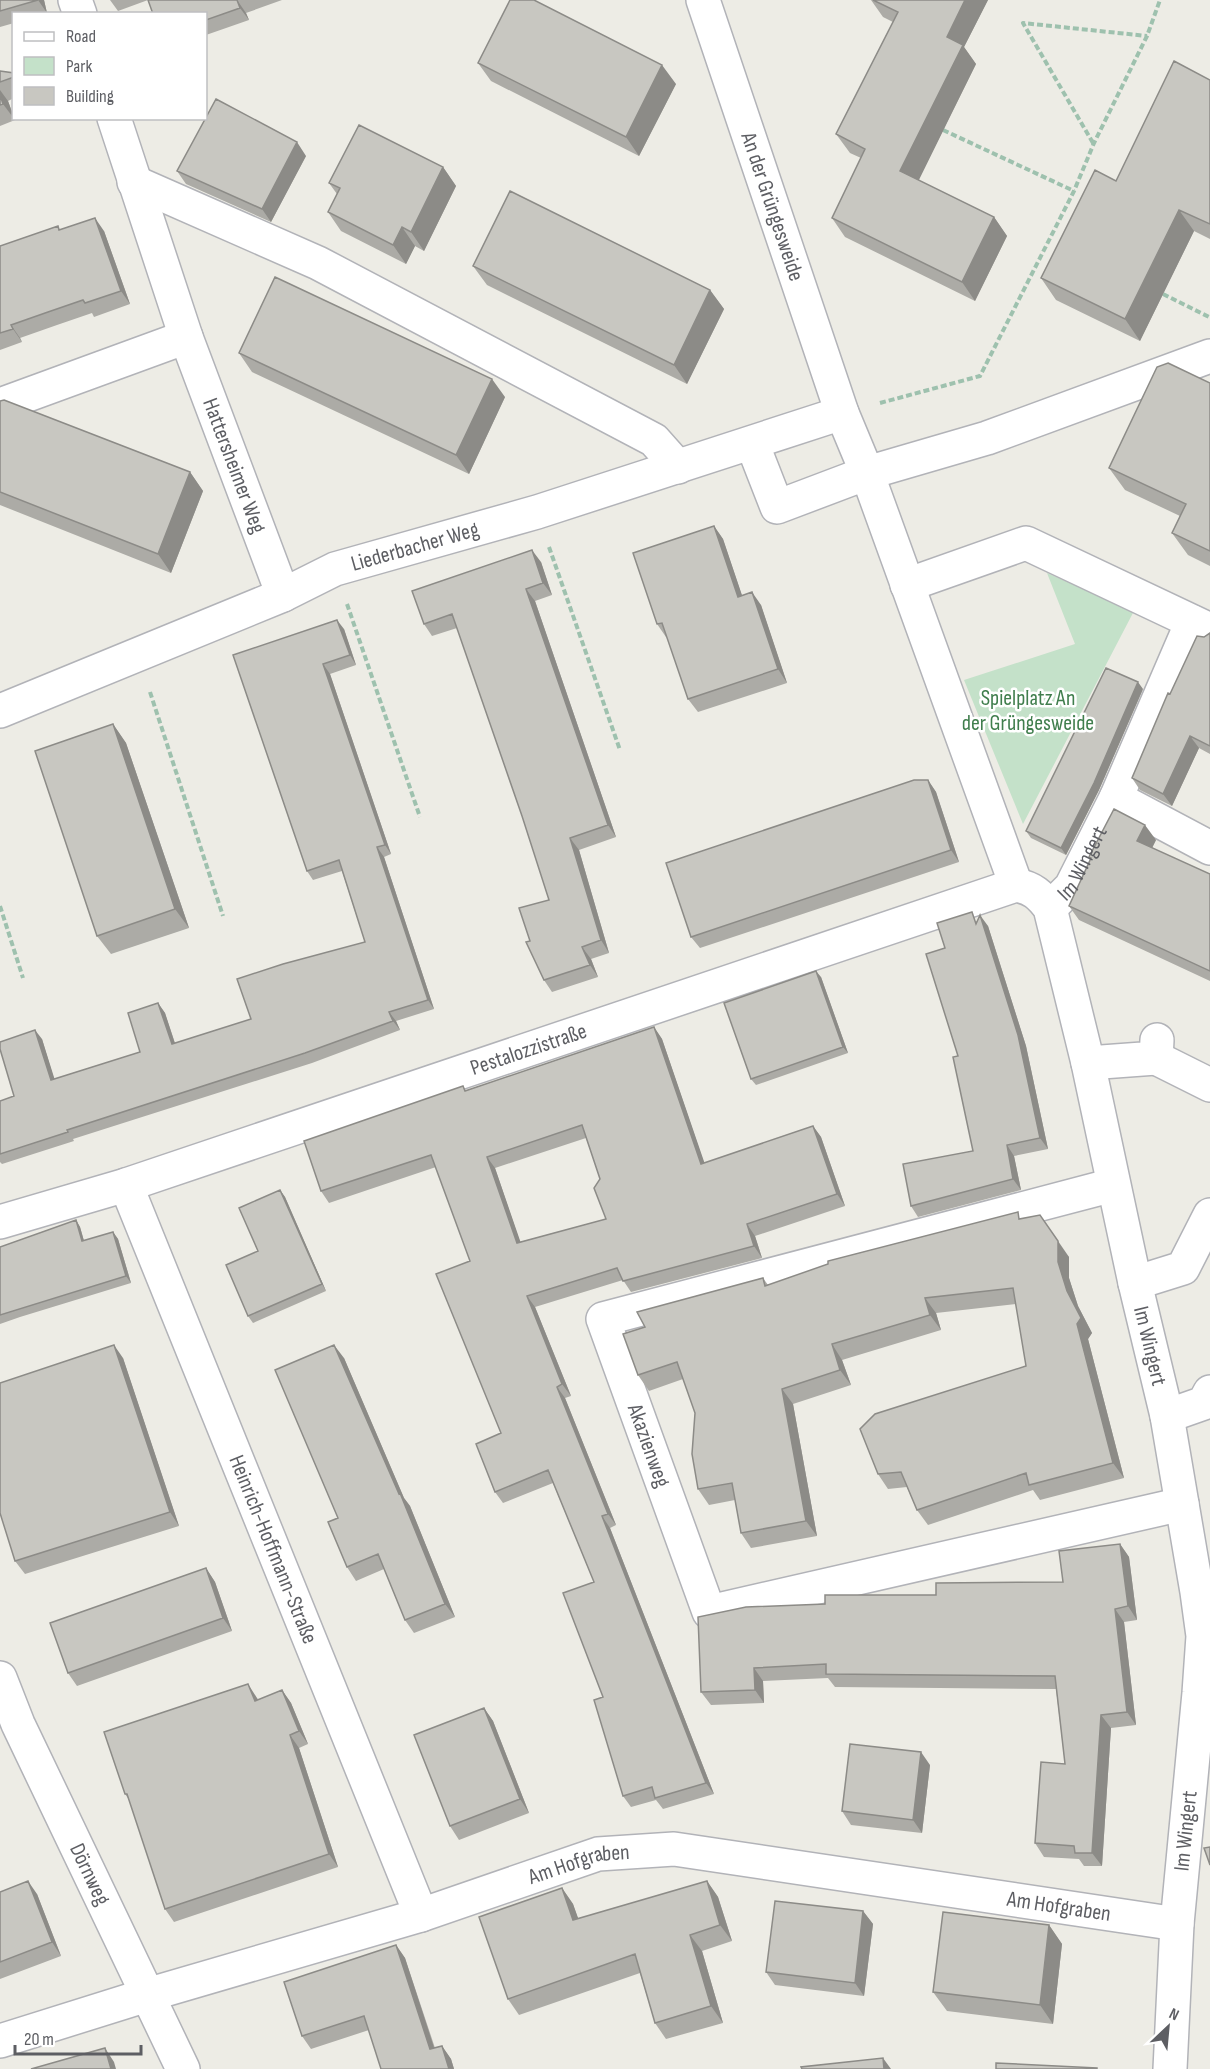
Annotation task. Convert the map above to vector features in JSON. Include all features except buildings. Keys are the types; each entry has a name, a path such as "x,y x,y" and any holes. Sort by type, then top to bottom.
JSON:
{"street":[{"name":"An der Grüngesweide","path":"703,0 842,413 867,474 1017,885"},
{"name":"Hattersheimer Weg","path":"115,120 186,337 282,595"},
{"path":"134,182 318,263 654,440 678,467"},
{"path":"0,405 186,337"},
{"path":"752,443 777,507 867,474 987,438 1210,356"},
{"name":"Liederbacher Weg","path":"0,711 282,595 335,569 537,512 842,413"},
{"path":"908,585 1026,543 1201,626 1116,798"},
{"name":"Im Wingert","path":"1170,2069 1177,1924 1206,1636 1167,1416 1113,1185 1088,1063 1050,908 1071,887 1116,798 1210,848"},
{"path":"1017,885 1028,887 1040,895 1050,908"},
{"name":"Pestalozzistraße","path":"0,1222 126,1185 1017,885"},
{"path":"1088,1063 1156,1049 1210,1085"},
{"name":"Heinrich-Hoffmann-Straße","path":"126,1185 421,1915"},
{"name":"Akazienweg","path":"1113,1185 603,1319 709,1612 1182,1504"},
{"path":"1135,1282 1184,1268 1210,1215"},
{"name":"Im Wingert","path":"1167,1416 1204,1403 1210,1392"},
{"name":"Dörnweg","path":"0,1678 18,1724 183,2069"},
{"name":"Am Hofgraben","path":"0,2041 147,1995 421,1915 598,1854 674,1849 1177,1924"}],"path":[{"path":"842,413 980,376 1074,191 1094,143 1147,36 1160,0"},
{"path":"1094,143 1023,23 1147,36"},
{"path":"943,130 1074,191"},
{"path":"1163,294 1210,317"},
{"path":"537,512 620,750"},
{"path":"335,569 420,817"},
{"path":"137,654 223,916"},
{"path":"0,906 23,978"}],"green space":[{"name":"Spielplatz An der Grüngesweide","path":"1047,573 1134,611 1023,824 964,680 1075,644"}]}
